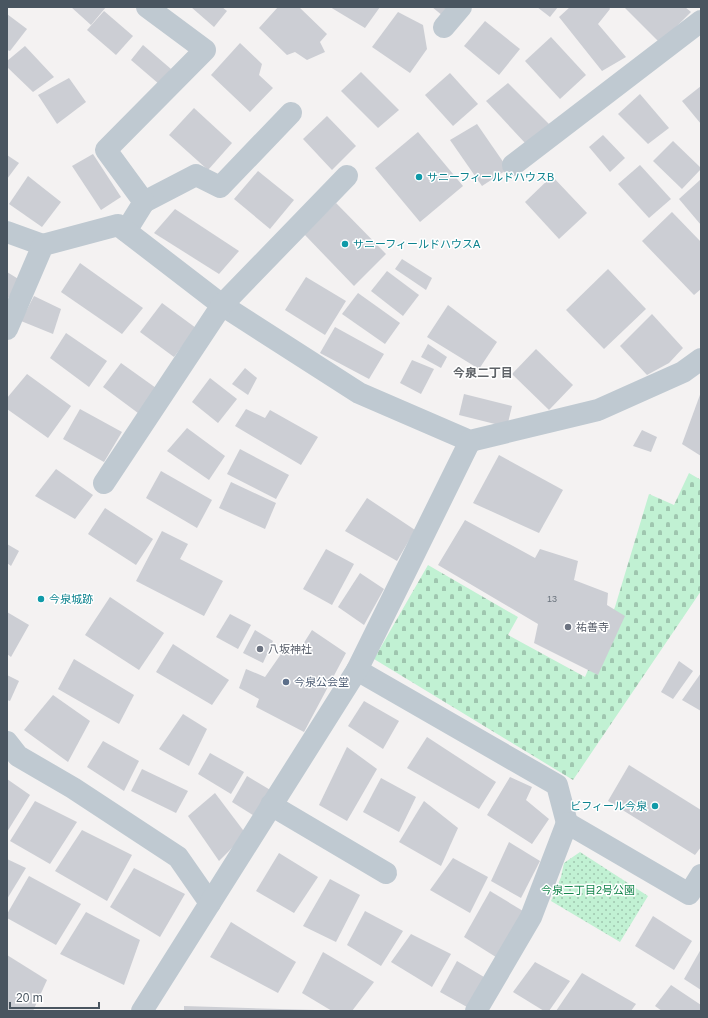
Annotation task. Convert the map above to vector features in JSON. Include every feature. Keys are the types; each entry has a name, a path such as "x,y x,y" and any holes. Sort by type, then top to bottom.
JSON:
{"street":[{"path":"144,202 106,150 205,50 146,7"},
{"path":"444,27 461,7"},
{"path":"513,165 701,21"},
{"path":"126,231 144,202 196,175 220,187 291,113"},
{"path":"104,483 222,305 347,176"},
{"path":"7,232 43,245 118,225 222,305 359,393 470,441 598,410 683,372 701,359"},
{"path":"7,329 43,245"},
{"path":"142,1011 356,670 470,441"},
{"path":"356,670 557,785 567,823 531,917 476,1011"},
{"path":"7,742 18,756 73,788 178,857 210,903"},
{"path":"271,805 386,873"},
{"path":"567,823 689,894 701,875"}],"green space":[{"path":"689,473 701,480 701,591 573,780 374,659 428,565 518,617 508,635 585,677 615,607 649,494 674,505"},
{"name":"今泉二丁目2号公園","path":"580,852 648,896 620,942 551,901 561,877 564,863"}],"building":[{"path":"71,7 106,7 91,25"},
{"path":"191,7 222,7 227,11 214,27"},
{"path":"278,7 299,7 327,34 320,42 325,52 307,60 295,52 287,55 259,28"},
{"path":"330,7 380,7 365,28"},
{"path":"432,7 451,7 443,16"},
{"path":"537,7 558,7 550,17"},
{"path":"570,7 609,7 610,9 598,24 626,57 602,71 559,17"},
{"path":"624,7 685,7 691,12 660,43"},
{"path":"104,11 133,36 116,55 87,30"},
{"path":"398,12 423,25 427,49 410,73 372,47"},
{"path":"7,14 27,29 10,51 7,50"},
{"path":"485,21 520,49 499,75 464,46"},
{"path":"551,37 586,75 560,99 525,61"},
{"path":"240,43 262,64 259,75 273,88 250,112 211,75"},
{"path":"143,45 171,69 159,84 131,60"},
{"path":"25,46 54,77 33,92 7,67 7,61"},
{"path":"361,72 399,110 378,128 341,91"},
{"path":"450,73 478,104 453,126 425,95"},
{"path":"69,78 86,102 57,124 38,95"},
{"path":"508,83 549,124 526,144 486,101"},
{"path":"701,86 701,124 682,101"},
{"path":"640,94 669,128 648,144 618,114"},
{"path":"194,108 232,143 208,170 169,135"},
{"path":"327,116 356,146 332,170 303,139"},
{"path":"477,124 508,169 482,186 450,140"},
{"name":"サニーフィールドハウスB","path":"418,132 463,186 420,222 375,168"},
{"path":"603,135 625,158 610,172 589,147"},
{"path":"673,141 701,168 682,189 653,161"},
{"path":"93,154 121,197 101,210 72,166"},
{"path":"7,155 19,163 7,179"},
{"path":"640,165 671,199 649,218 618,184"},
{"path":"258,171 294,200 270,229 234,199"},
{"path":"28,176 61,202 42,227 9,204"},
{"path":"552,176 587,213 559,239 525,202"},
{"path":"700,180 701,181 701,225 679,199"},
{"name":"サニーフィールドハウスA","path":"336,203 386,254 354,286 304,234"},
{"path":"175,209 239,251 219,274 154,233"},
{"path":"672,212 701,242 701,289 694,295 642,241"},
{"path":"402,259 432,278 426,290 395,269"},
{"path":"80,263 143,308 122,334 61,292"},
{"path":"608,269 646,309 604,349 566,310"},
{"path":"387,271 419,295 403,316 371,291"},
{"path":"7,272 20,280 7,300"},
{"path":"306,277 346,301 325,335 285,310"},
{"path":"358,293 400,323 385,344 342,314"},
{"path":"34,296 61,309 53,334 21,321"},
{"path":"162,303 196,328 174,357 140,332"},
{"path":"448,305 497,342 479,369 427,337"},
{"path":"652,314 683,348 669,363 647,375 620,346"},
{"path":"335,327 384,354 369,379 320,353"},
{"path":"66,333 107,361 89,387 50,358"},
{"path":"428,344 447,357 441,368 421,357"},
{"path":"536,349 573,385 549,410 512,374"},
{"path":"412,360 434,369 421,394 400,383"},
{"path":"121,363 156,388 138,413 103,387"},
{"path":"245,368 257,378 248,395 232,384"},
{"path":"27,374 71,406 48,438 7,409 7,398"},
{"path":"210,378 237,399 218,423 192,402"},
{"path":"701,392 701,456 682,444"},
{"path":"464,394 512,406 507,427 459,415"},
{"path":"80,409 122,432 104,462 63,439"},
{"path":"246,409 265,418 270,410 318,437 301,465 235,426"},
{"path":"187,428 225,456 209,480 167,451"},
{"path":"642,430 657,437 651,452 633,446"},
{"path":"240,449 289,475 276,499 227,474"},
{"path":"499,455 563,490 539,533 473,503"},
{"path":"56,469 93,495 75,519 35,496"},
{"path":"161,471 212,500 197,528 146,498"},
{"path":"231,482 276,503 265,529 219,508"},
{"path":"367,498 415,530 397,561 345,531"},
{"path":"105,508 153,539 136,565 88,534"},
{"path":"465,520 535,558 540,549 578,561 574,580 608,593 607,605 625,616 598,675 534,643 538,624 438,565"},
{"path":"162,531 188,544 180,559 223,581 204,616 136,581"},
{"path":"7,544 19,551 11,566 7,563"},
{"path":"326,549 354,564 332,605 303,589"},
{"path":"360,573 384,589 364,625 338,607"},
{"path":"110,597 164,633 139,670 85,635"},
{"path":"7,612 29,625 11,657 7,654"},
{"path":"230,614 251,625 238,649 216,637"},
{"path":"255,630 273,641 263,663 243,653"},
{"name":"今泉公会堂","path":"312,630 346,653 304,732 256,707 259,699 239,688 246,669 265,677 288,644 300,649"},
{"path":"173,644 229,680 212,705 156,672"},
{"path":"74,659 134,695 119,724 58,689"},
{"path":"679,661 693,671 673,699 661,692"},
{"path":"701,673 701,711 682,700"},
{"path":"7,675 19,681 10,701 7,700"},
{"path":"53,695 90,721 68,762 24,730"},
{"path":"364,701 399,721 383,749 348,726"},
{"path":"183,714 207,729 189,766 159,749"},
{"path":"427,737 496,782 479,809 407,768"},
{"path":"103,741 139,761 124,791 87,767"},
{"path":"347,747 377,769 347,821 319,805"},
{"path":"210,753 244,772 231,794 198,774"},
{"name":"ビフィール今泉","path":"629,765 701,810 701,847 695,855 608,801"},
{"path":"142,769 188,791 176,813 131,791"},
{"path":"247,776 272,791 256,817 232,802"},
{"path":"510,777 532,787 526,800 549,819 532,844 487,815"},
{"path":"381,778 416,797 399,832 363,812"},
{"path":"7,779 30,795 7,832"},
{"path":"215,793 246,834 219,861 188,816"},
{"path":"35,801 77,822 50,864 10,841"},
{"path":"424,801 458,828 441,866 399,842"},
{"path":"82,830 132,855 107,901 55,871"},
{"path":"509,842 540,861 521,898 491,881"},
{"path":"279,853 318,877 294,913 256,891"},
{"path":"453,858 488,877 470,913 430,890"},
{"path":"7,859 26,868 7,899"},
{"path":"134,868 185,894 160,937 110,907"},
{"path":"29,876 81,904 56,945 7,918 7,914"},
{"path":"330,879 360,895 336,942 303,926"},
{"path":"490,891 523,911 499,959 464,937"},
{"path":"365,911 403,931 381,966 347,945"},
{"path":"86,912 140,940 124,985 60,954"},
{"path":"653,916 692,941 674,970 635,946"},
{"path":"231,922 296,962 278,993 210,957"},
{"path":"411,934 451,954 432,987 391,962"},
{"path":"701,949 701,990 684,979"},
{"path":"323,952 374,982 352,1011 332,1011 302,993"},
{"path":"7,955 47,980 33,1011 7,1011"},
{"path":"457,961 484,977 467,1007 440,992"},
{"path":"535,962 570,981 549,1011 544,1011 513,992"},
{"path":"582,973 636,1004 631,1011 556,1011"},
{"path":"671,985 701,1005 701,1011 662,1011 655,1006"},
{"path":"184,1006 315,1010 315,1011 184,1011"}],"place":[{"name":"サニーフィールドハウスB","path":"419,177"},
{"name":"サニーフィールドハウスA","path":"345,244"},
{"name":"今泉城跡","path":"41,599"},
{"name":"祐善寺","path":"568,627"},
{"name":"八坂神社","path":"260,649"},
{"name":"今泉公会堂","path":"286,682"},
{"name":"ビフィール今泉","path":"655,806"}],"district":[{"name":"今泉二丁目","path":"483,373"}]}
